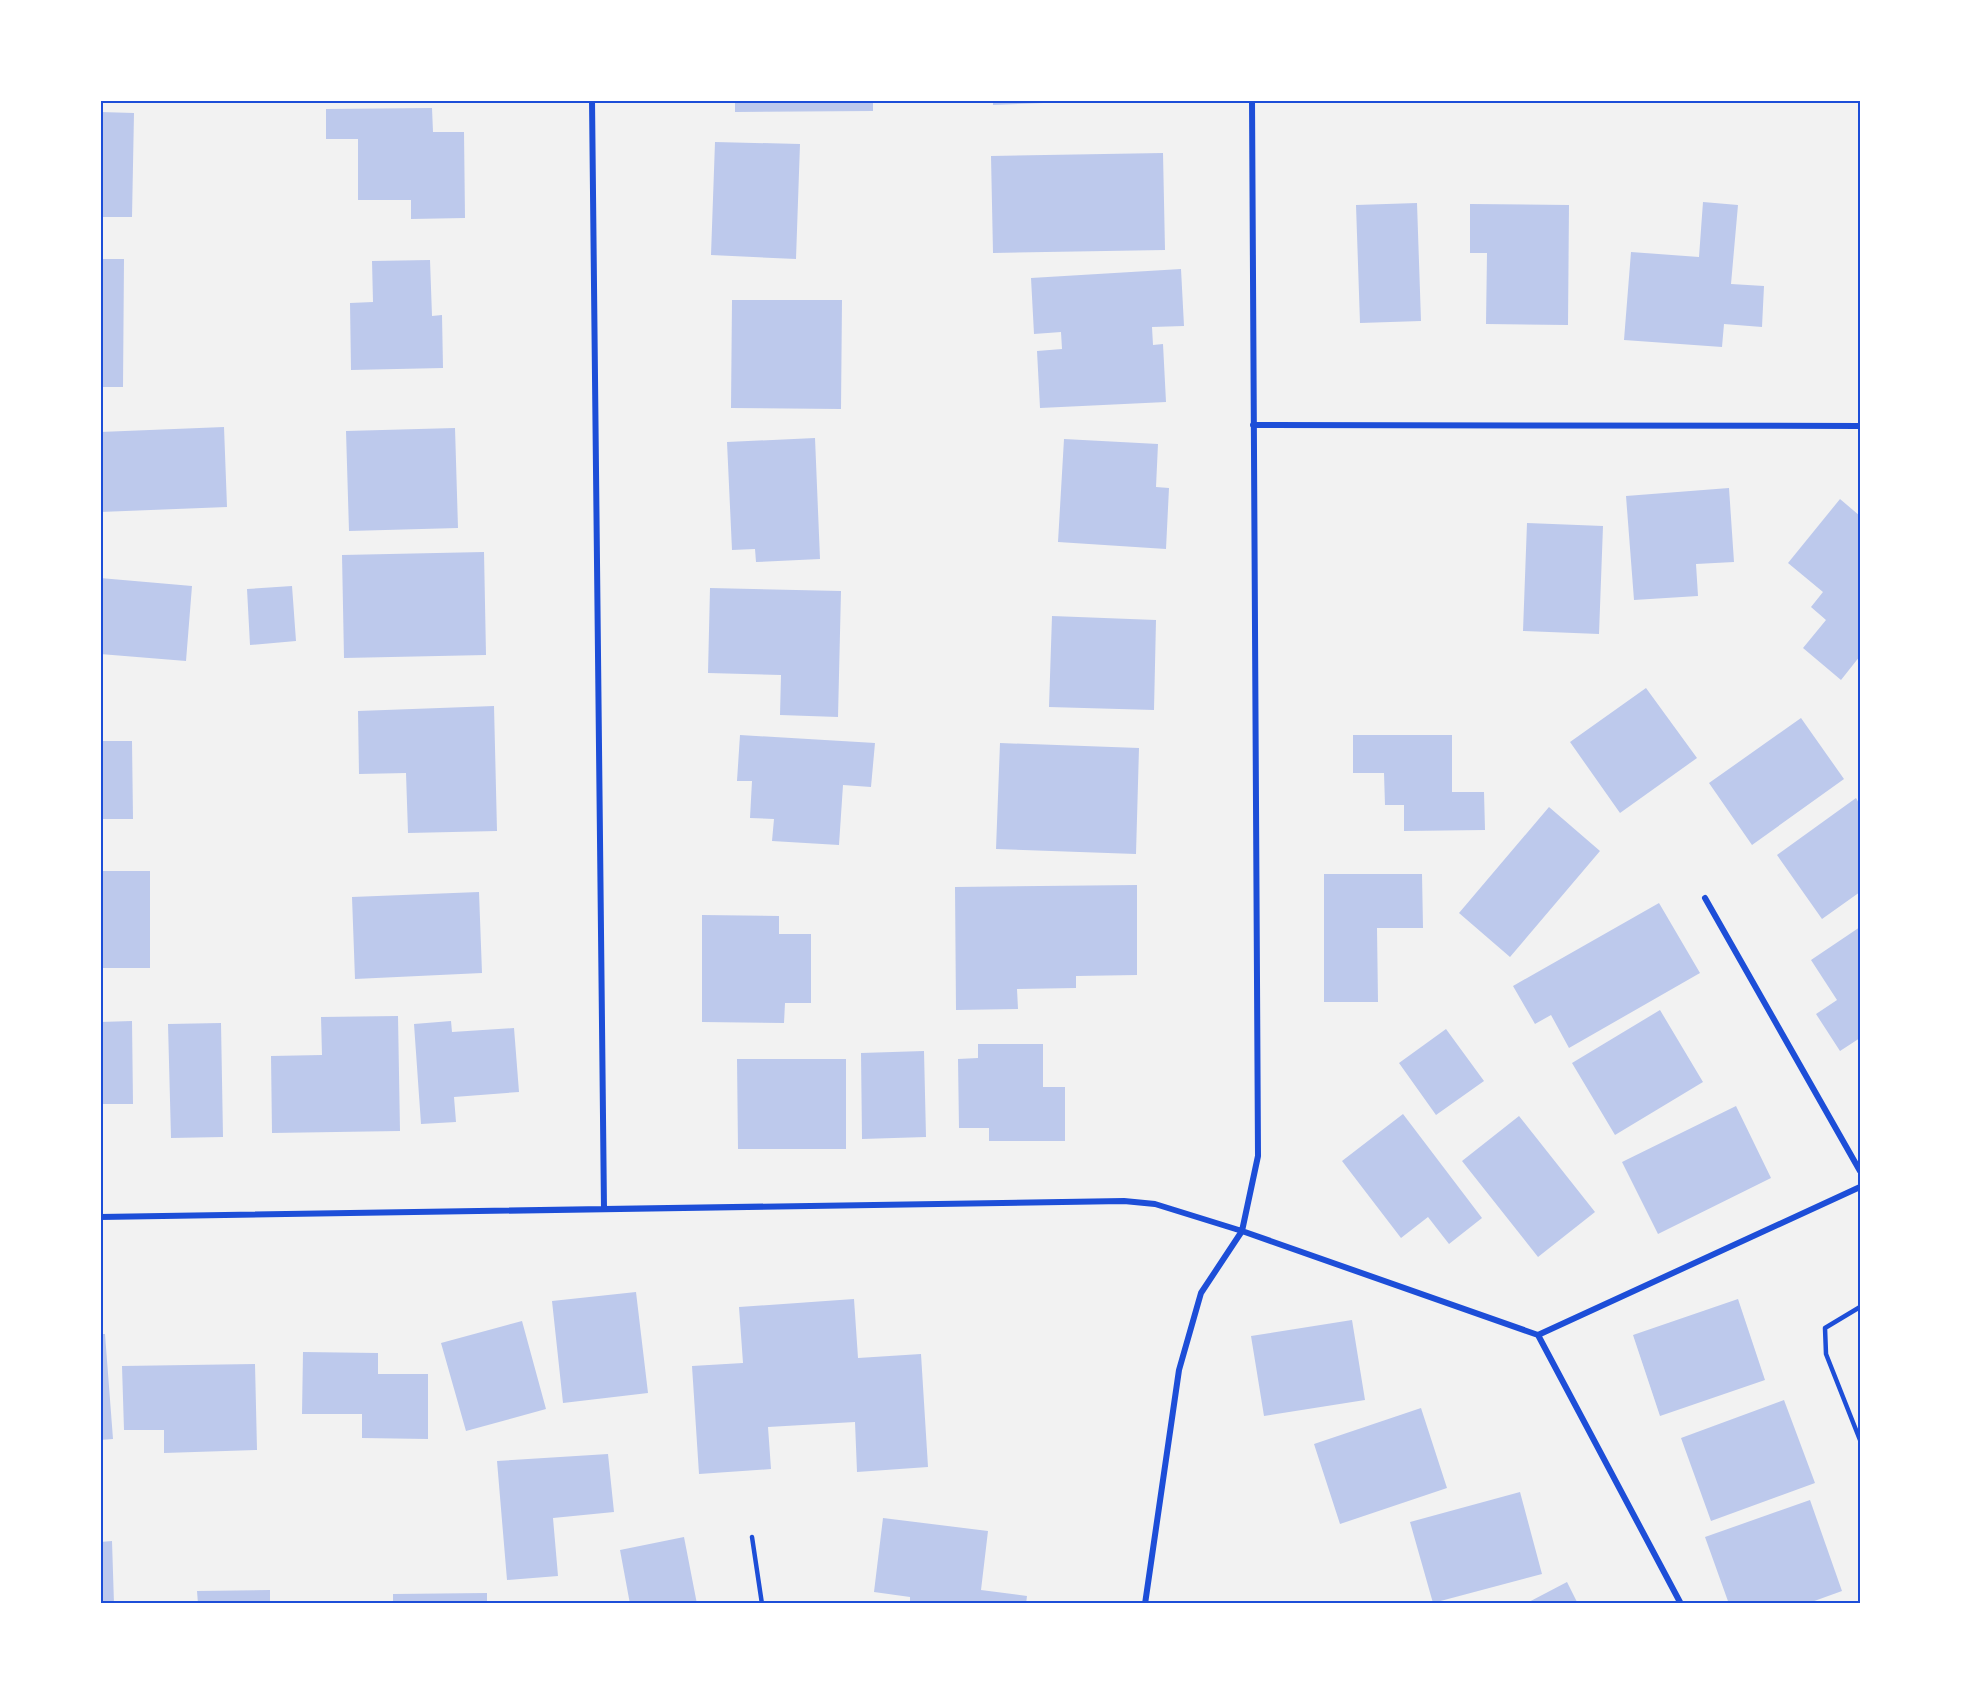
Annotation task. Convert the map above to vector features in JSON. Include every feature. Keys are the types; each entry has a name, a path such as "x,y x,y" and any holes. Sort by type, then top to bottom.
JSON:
{"street":[{"path":"592,100 604,1209"},
{"path":"1144,1604 1179,1370 1201,1293 1242,1231 1258,1156 1252,100"},
{"path":"1253,425 1860,426"},
{"path":"1705,898 1860,1171"},
{"path":"1538,1335 1860,1187"},
{"path":"100,1217 1125,1201 1155,1204 1242,1231 1538,1335 1681,1604"}],"lane":[{"path":"1860,1307 1825,1328 1826,1354 1860,1440"},
{"path":"752,1537 762,1604"}],"building":[{"path":"735,100 873,100 873,111 735,112"},
{"path":"993,100 1071,100 1071,102 993,105"},
{"path":"432,108 433,132 464,132 465,218 411,219 411,200 358,200 358,139 326,139 326,109"},
{"path":"100,112 134,113 132,217 100,217"},
{"path":"715,142 800,144 796,259 711,255"},
{"path":"1163,153 1165,250 993,253 991,156"},
{"path":"1703,202 1738,205 1731,284 1764,286 1762,327 1724,324 1722,347 1624,340 1631,252 1699,257"},
{"path":"1417,203 1421,321 1360,323 1356,205"},
{"path":"1470,204 1569,205 1568,325 1486,324 1487,253 1470,253"},
{"path":"100,259 124,259 123,387 100,387"},
{"path":"430,260 432,316 442,315 443,368 351,370 350,303 373,302 372,261"},
{"path":"1181,269 1184,326 1152,327 1153,345 1163,344 1166,402 1040,408 1037,351 1062,349 1061,332 1034,334 1031,278"},
{"path":"732,300 842,300 841,409 731,408"},
{"path":"224,427 227,507 100,512 100,432"},
{"path":"455,428 458,528 349,531 346,431"},
{"path":"815,438 820,559 756,562 755,549 732,550 727,442"},
{"path":"1064,439 1158,444 1156,487 1169,488 1166,549 1058,542"},
{"path":"1729,488 1734,562 1696,564 1698,596 1634,600 1626,496"},
{"path":"1840,499 1860,516 1860,656 1841,680 1803,648 1826,620 1811,607 1823,592 1788,563"},
{"path":"1527,523 1603,526 1599,634 1523,631"},
{"path":"484,552 486,655 344,658 342,555"},
{"path":"100,578 192,586 186,661 100,654"},
{"path":"292,586 296,641 250,645 247,589"},
{"path":"710,588 841,591 838,717 780,715 781,675 708,673"},
{"path":"1052,616 1156,620 1154,710 1049,707"},
{"path":"1646,688 1697,758 1620,813 1570,742"},
{"path":"494,706 497,831 408,833 406,773 359,774 358,711"},
{"path":"1801,718 1844,779 1752,845 1709,783"},
{"path":"740,735 875,743 871,787 843,785 839,845 772,841 774,819 750,818 752,781 737,781"},
{"path":"1353,735 1452,735 1452,792 1484,792 1485,830 1404,831 1404,805 1385,805 1384,773 1353,773"},
{"path":"100,741 132,741 133,819 100,819"},
{"path":"1000,743 1139,748 1136,854 996,849"},
{"path":"1856,798 1860,805 1860,892 1822,919 1777,855"},
{"path":"1549,807 1600,851 1510,957 1459,913"},
{"path":"100,871 150,871 150,968 100,968"},
{"path":"1324,874 1422,874 1423,928 1377,928 1378,1002 1324,1002"},
{"path":"1137,885 1137,975 1076,976 1076,988 1017,989 1018,1009 956,1010 955,887"},
{"path":"479,892 482,973 355,979 352,897"},
{"path":"1659,903 1700,973 1569,1048 1551,1015 1535,1024 1513,986"},
{"path":"702,915 779,916 779,934 811,934 811,1003 785,1003 784,1023 702,1022"},
{"path":"1860,927 1860,1038 1840,1051 1816,1014 1837,1000 1811,960"},
{"path":"1660,1010 1703,1082 1615,1135 1572,1063"},
{"path":"398,1016 400,1131 272,1133 271,1056 322,1055 321,1017"},
{"path":"132,1021 133,1104 100,1104 100,1022"},
{"path":"451,1021 452,1032 514,1028 519,1092 454,1097 456,1122 421,1124 414,1024"},
{"path":"221,1023 223,1137 171,1138 168,1024"},
{"path":"1446,1029 1484,1081 1436,1115 1399,1063"},
{"path":"978,1044 1043,1044 1043,1087 1065,1087 1065,1141 989,1141 989,1128 959,1128 958,1059 978,1058"},
{"path":"924,1051 926,1137 862,1139 861,1053"},
{"path":"737,1059 846,1059 846,1149 738,1149"},
{"path":"1736,1106 1771,1178 1658,1234 1622,1162"},
{"path":"1403,1114 1482,1218 1449,1244 1428,1217 1401,1238 1342,1161"},
{"path":"1519,1116 1595,1212 1538,1257 1462,1161"},
{"path":"636,1292 648,1393 563,1403 552,1301"},
{"path":"854,1299 858,1358 921,1354 928,1467 857,1472 855,1422 768,1427 771,1469 699,1474 692,1366 743,1363 739,1307"},
{"path":"1738,1299 1765,1380 1660,1416 1633,1335"},
{"path":"1352,1320 1365,1400 1264,1416 1251,1336"},
{"path":"522,1321 546,1409 466,1431 441,1343"},
{"path":"100,1334 105,1334 113,1439 100,1440"},
{"path":"303,1352 378,1353 378,1374 428,1374 428,1439 362,1438 362,1414 302,1414"},
{"path":"255,1364 257,1450 164,1453 164,1430 124,1430 122,1366"},
{"path":"1784,1400 1815,1483 1711,1521 1681,1438"},
{"path":"1421,1408 1447,1488 1340,1524 1314,1444"},
{"path":"608,1454 614,1512 553,1518 558,1576 507,1580 497,1461"},
{"path":"1520,1492 1542,1574 1433,1603 1410,1522"},
{"path":"1810,1500 1842,1591 1806,1604 1729,1604 1705,1537"},
{"path":"883,1518 988,1531 981,1590 1027,1596 1026,1604 910,1604 910,1597 874,1592"},
{"path":"684,1537 697,1604 630,1604 620,1550"},
{"path":"112,1541 114,1604 100,1604 100,1542"},
{"path":"1567,1582 1578,1604 1525,1604"},
{"path":"270,1590 270,1604 198,1604 197,1591"},
{"path":"487,1593 487,1604 393,1604 393,1594"}]}
